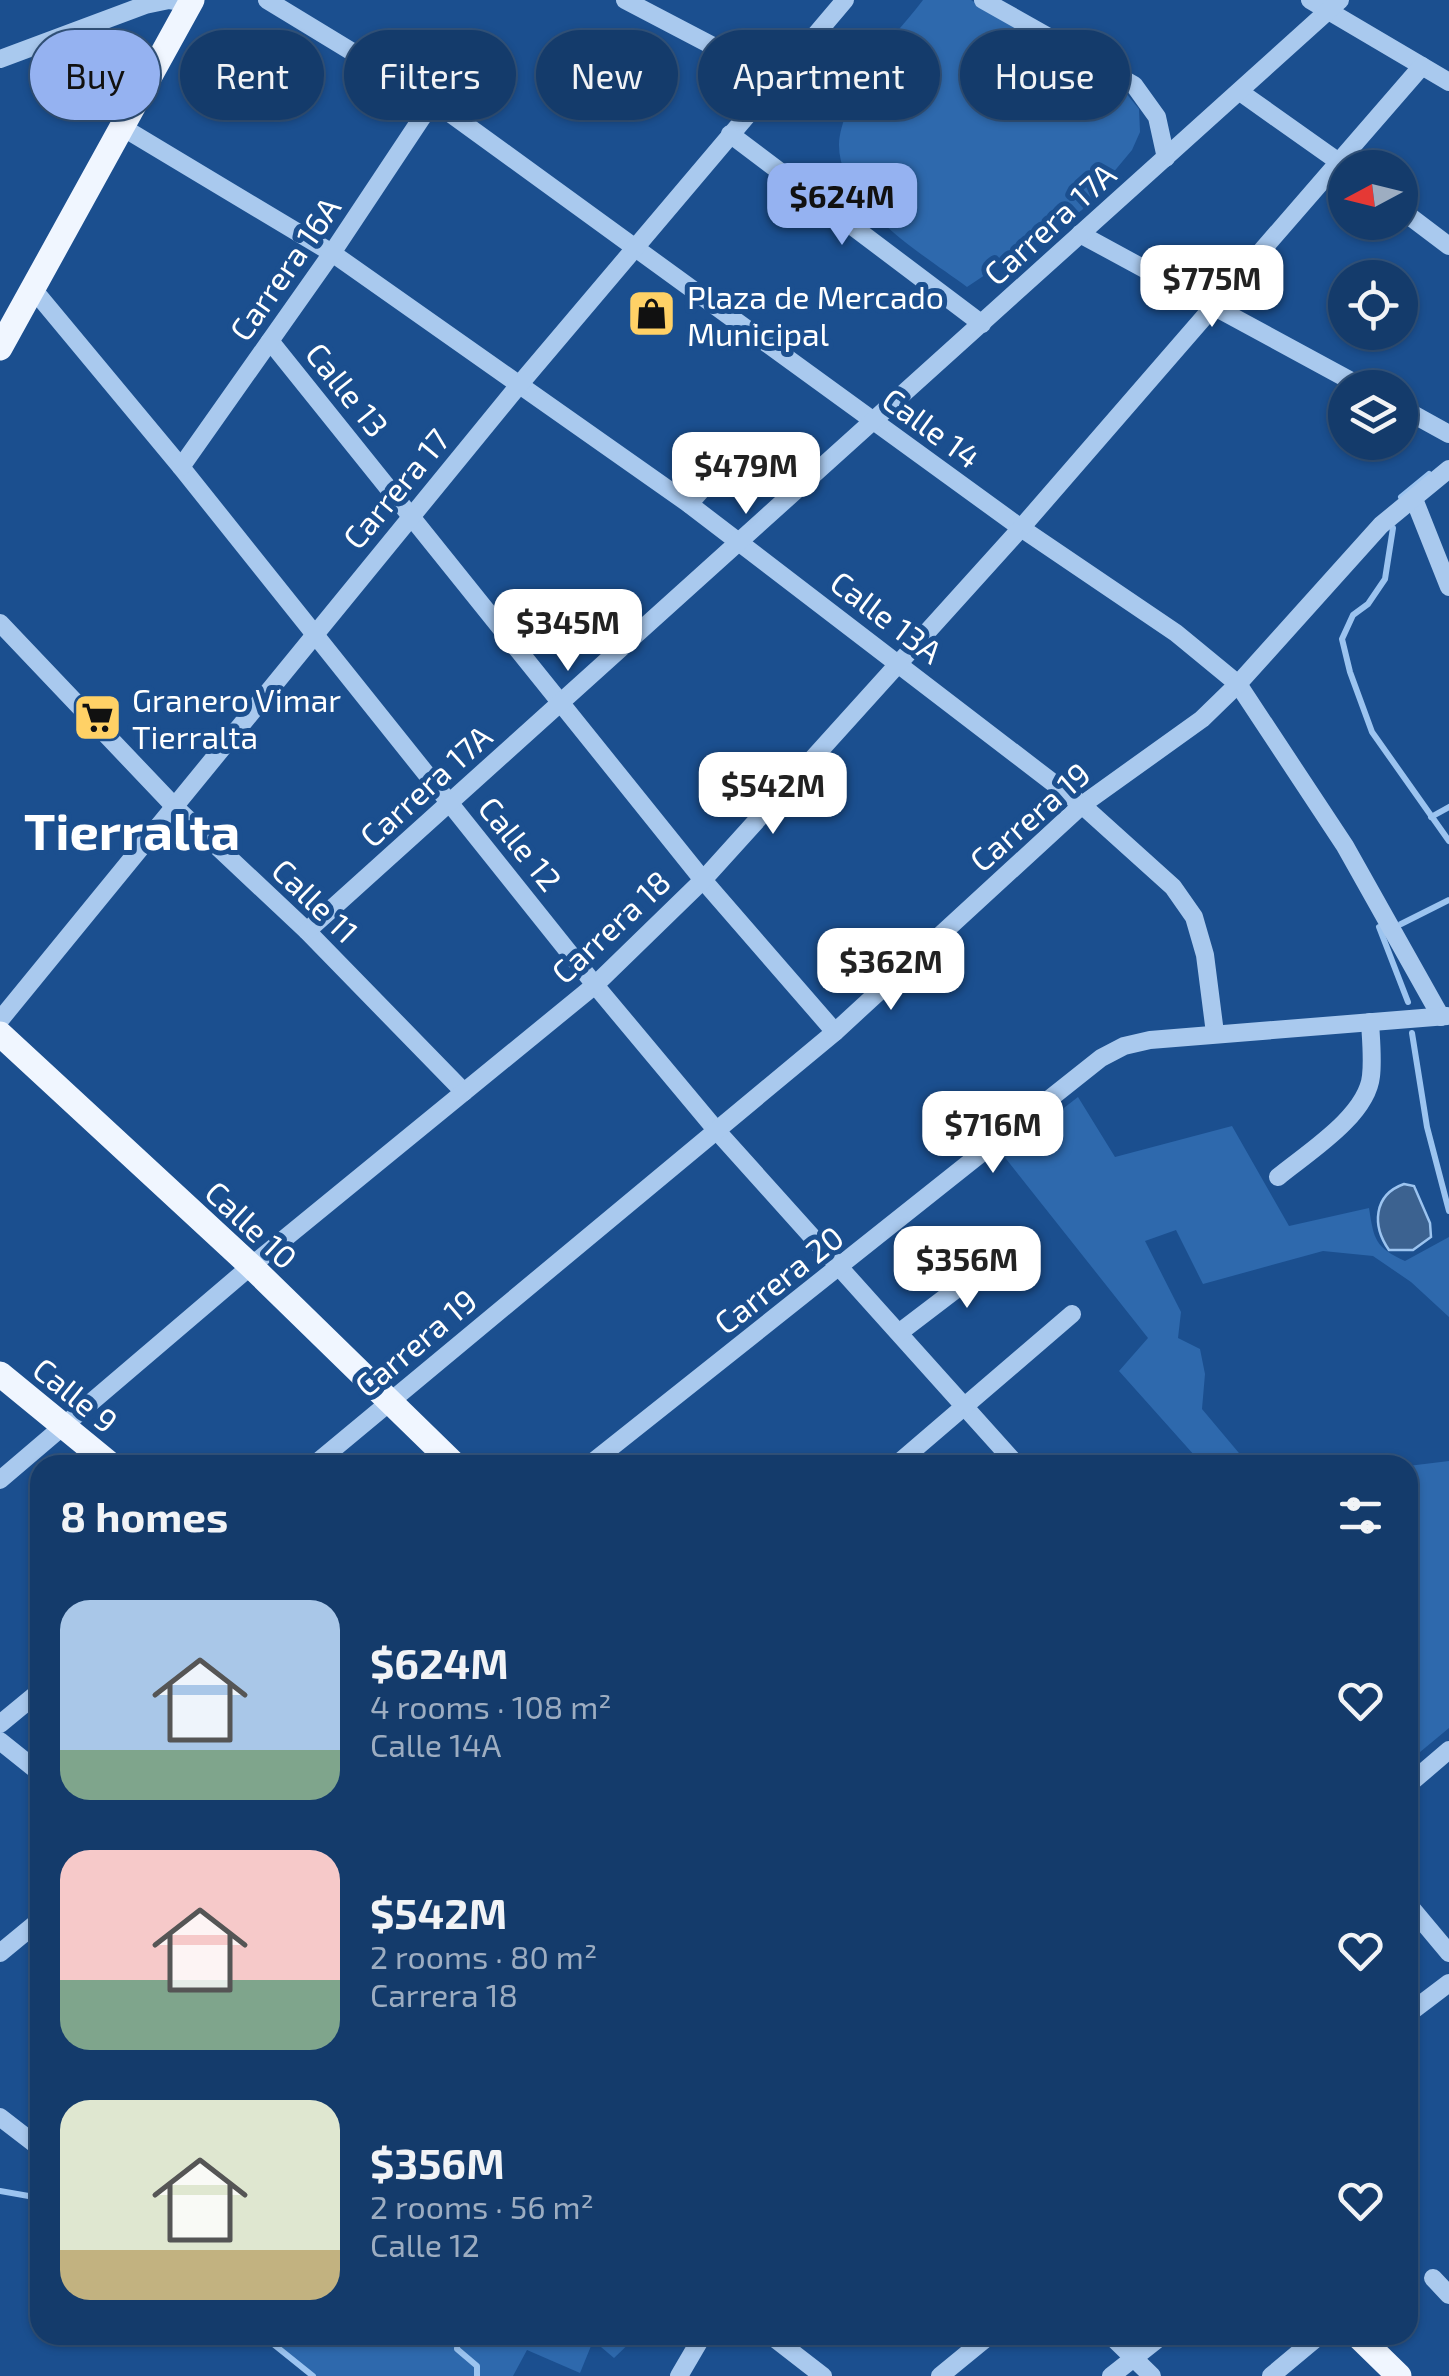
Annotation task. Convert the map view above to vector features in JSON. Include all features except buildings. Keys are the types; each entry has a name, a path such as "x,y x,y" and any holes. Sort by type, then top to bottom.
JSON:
{"main road":[{"path":"0,348 191,1"},
{"name":"Calle 10","path":"0,1034 250,1266 445,1455"},
{"name":"Calle 9","path":"0,1374 98,1455"},
{"path":"1367,2345 1399,2376"}],"street":[{"name":"Calle 14","path":"267,0 344,47"},
{"path":"625,0 698,38"},
{"name":"Carrera 17","path":"818,30 844,0"},
{"path":"983,0 1134,86 1157,118 1166,158"},
{"path":"1310,0 1334,6 1449,82"},
{"path":"0,59 145,5 191,1"},
{"name":"Carrera 17A","path":"307,931 1334,6"},
{"name":"Carrera 18","path":"1355,150 1422,66"},
{"path":"1240,92 1328,154"},
{"name":"Carrera 16A","path":"181,468 421,120"},
{"name":"Calle 14","path":"460,120 1021,528 1176,633 1238,684 1345,846 1445,1016"},
{"name":"Carrera 17","path":"0,1020 412,514 742,120"},
{"name":"Calle 13A","path":"122,126 332,253 689,504 1082,804 1173,887 1194,918 1204,955 1215,1033"},
{"path":"730,134 982,324"},
{"name":"Carrera 18","path":"31,1455 250,1266 595,985 703,880 1328,181"},
{"path":"1418,222 1449,246"},
{"path":"1080,234 1332,370"},
{"name":"Calle 12","path":"33,289 717,1131 1008,1455"},
{"name":"Calle 13","path":"270,341 703,880 835,1032"},
{"path":"1418,417 1449,434"},
{"path":"689,504 742,444"},
{"name":"Carrera 19","path":"326,1455 835,1032 1082,804 1202,719 1382,525 1449,469"},
{"path":"1414,499 1449,587"},
{"name":"Calle 11","path":"0,624 174,806 307,931 464,1092"},
{"name":"Carrera 20","path":"603,1455 1101,1058 1124,1046 1215,1033 1445,1016"},
{"path":"1278,1177 1357,1111 1372,1080 1370,1022"},
{"path":"900,1332 1004,1252"},
{"path":"908,1455 1072,1314"},
{"name":"Carrera 18","path":"0,1480 30,1456"},
{"path":"0,1724 30,1698"},
{"path":"0,1742 30,1764"},
{"path":"1418,1778 1446,1758"},
{"path":"1418,1916 1449,1953"},
{"path":"0,1954 30,1928"},
{"path":"1418,2006 1449,1983"},
{"path":"0,2118 30,2140"},
{"path":"1433,2278 1449,2295"},
{"path":"679,2376 697,2345"},
{"path":"782,2345 815,2374"},
{"path":"940,2376 978,2345"},
{"path":"1120,2345 1152,2376"},
{"path":"1111,2376 1150,2345"},
{"path":"1271,2376 1308,2345"}],"shaded area":[{"path":"923,0 971,0 1022,30 960,30 960,120 1130,120 1130,98 1139,109 1140,132 1132,150 1082,210 967,287 886,226 853,188 842,166 839,144 844,120 940,120 940,30 899,30"},
{"path":"1078,1097 1115,1157 1232,1126 1289,1226 1369,1208 1378,1241 1405,1261 1449,1237 1449,1317 1411,1282 1373,1256 1323,1251 1203,1284 1176,1230 1145,1241 1181,1312 1178,1338 1200,1349 1205,1374 1202,1409 1241,1455 1194,1455 1119,1371 1148,1338 1003,1155"},
{"path":"1404,1184 1414,1186 1430,1223 1431,1237 1413,1250 1389,1250 1378,1221 1381,1203"},
{"path":"1449,1461 1449,1728 1418,1754 1418,1465"},
{"path":"274,2345 628,2345 614,2358 601,2347 591,2346 580,2373 527,2350 513,2376 313,2376"}],"waterway":[{"path":"1401,497 1429,474"},
{"path":"1393,528 1385,579 1368,604 1353,615 1342,639 1372,732 1449,841"},
{"path":"1431,817 1449,807"},
{"path":"1401,924 1449,900"},
{"path":"1379,927 1408,1002"},
{"path":"1412,1033 1427,1127 1449,1211"},
{"path":"0,2191 30,2196"},
{"path":"274,2345 313,2376"},
{"path":"457,2345 477,2366 477,2376"}],"place":[{"name":"Plaza de Mercado Municipal","path":"652,314"},
{"name":"Granero Vimar Tierralta","path":"97,717"}],"district":[{"name":"Tierralta","path":"132,829"}]}
